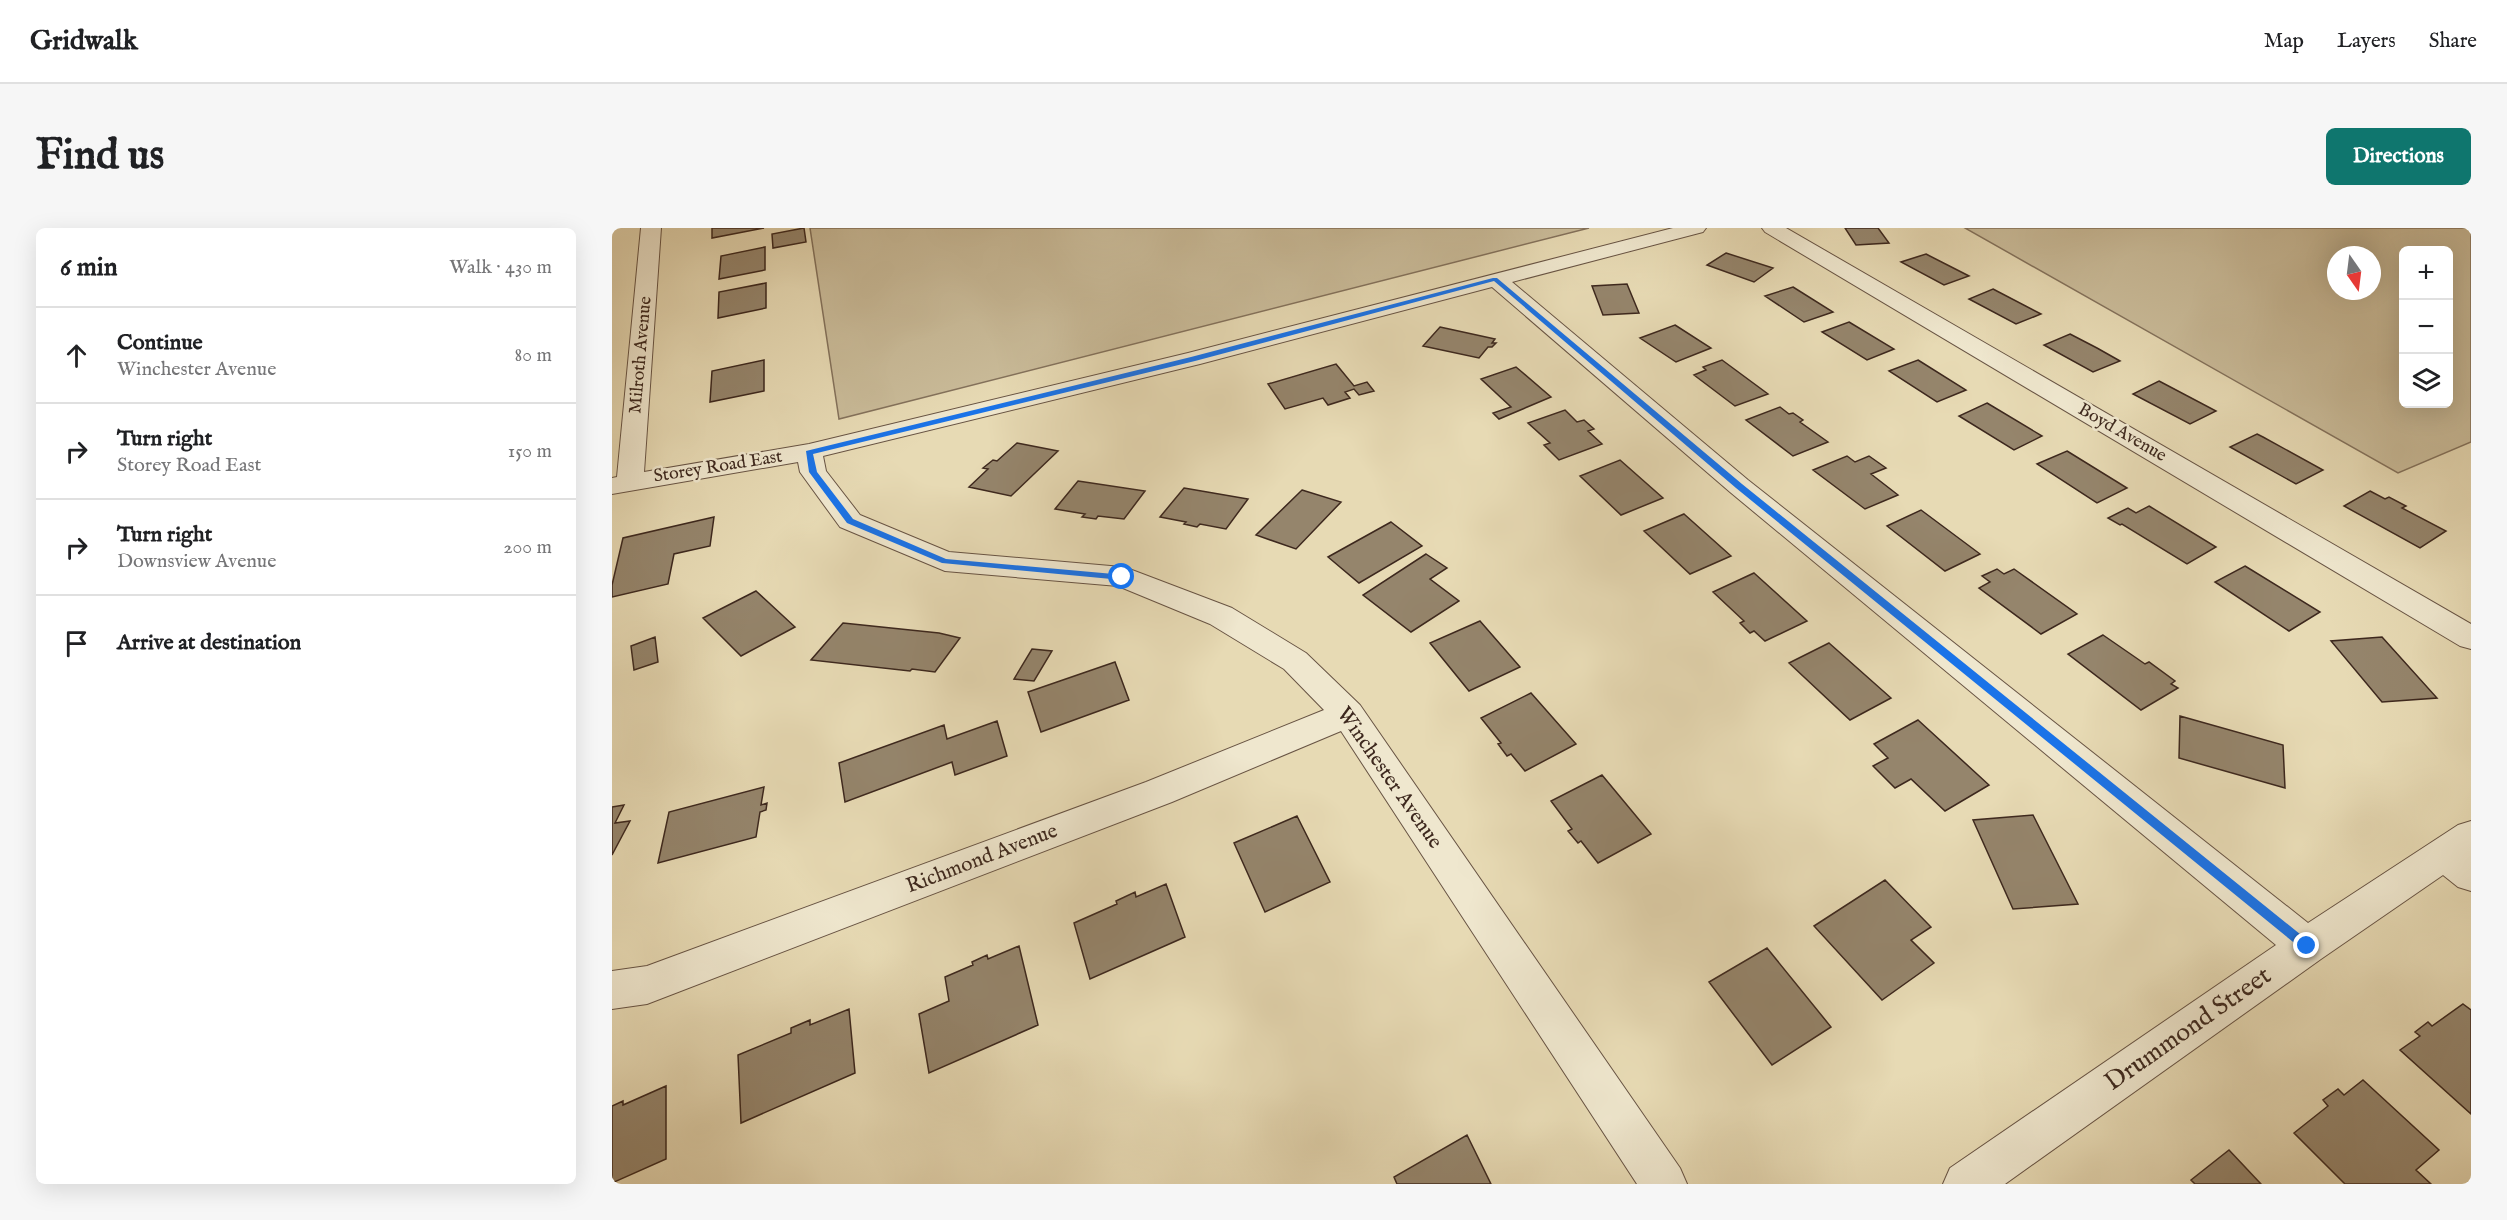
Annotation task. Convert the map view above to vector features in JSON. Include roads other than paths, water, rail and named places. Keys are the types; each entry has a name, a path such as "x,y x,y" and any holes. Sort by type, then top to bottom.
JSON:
{"street":[{"name":"Milroth Avenue","path":"621,483 651,228"},
{"name":"Storey Road East","path":"621,483 809,452 1192,359 1696,228"},
{"name":"Boyd Avenue","path":"1772,228 2471,638"},
{"path":"1495,279 1739,486 2307,946"},
{"name":"Winchester Avenue","path":"809,452 813,472 850,521 945,561 1122,577 1221,616 1295,661 1348,714 1664,1184"},
{"name":"Richmond Avenue","path":"612,990 647,985 1159,792 1348,714"},
{"name":"Drummond Street","path":"1966,1184 2307,946 2462,856"}]}
